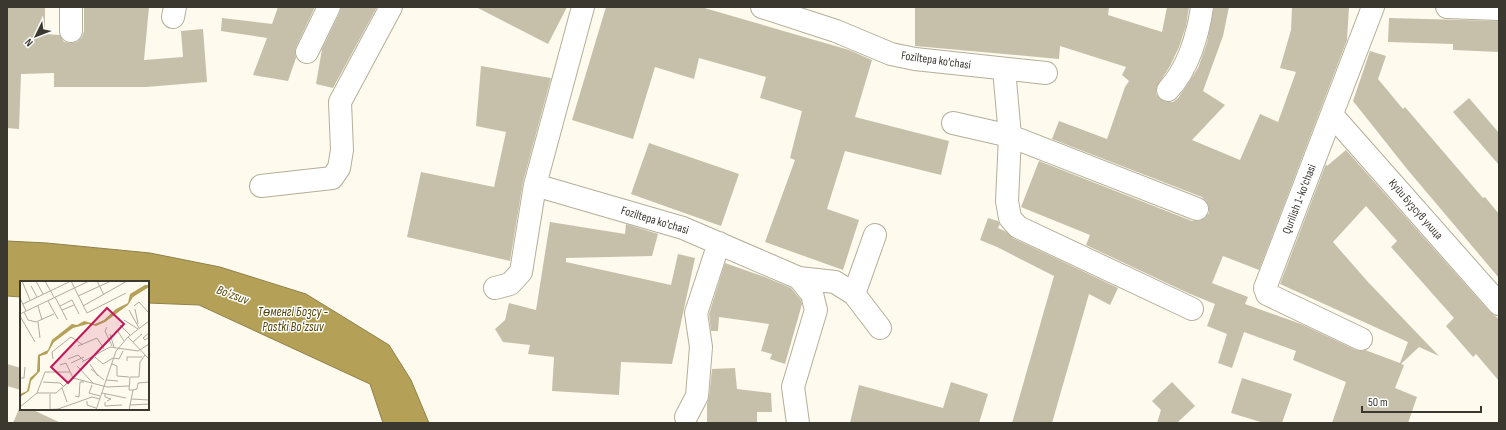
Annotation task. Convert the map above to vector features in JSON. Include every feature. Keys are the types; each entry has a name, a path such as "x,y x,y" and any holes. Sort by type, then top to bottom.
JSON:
{"street":[{"path":"71,7 71,31"},
{"path":"307,52 329,7"},
{"path":"261,186 332,178 339,168 342,150 340,102 391,7"},
{"path":"495,288 510,284 521,272 535,185 583,7"},
{"name":"Foziltepa ko'chasi","path":"762,7 836,30 891,54 915,59 1046,73"},
{"path":"1168,90 1183,70 1199,25 1202,7"},
{"name":"Qurilish 1-ko'chasi","path":"1361,339 1267,294 1265,288 1373,7"},
{"path":"1447,7 1499,9"},
{"path":"1004,69 1010,136 1007,201 1010,218 1018,227 1192,309"},
{"name":"Куйи Бузсув улица","path":"1332,115 1499,304"},
{"path":"953,123 1010,136 1197,209"},
{"name":"Foziltepa ko'chasi","path":"535,185 683,228 799,278 812,294 816,310 793,387 798,423"},
{"path":"854,294 875,235"},
{"path":"686,417 697,396 701,347 696,313 719,243"},
{"path":"799,278 835,282 854,294 880,328"}],"water":[{"name":"Төменгі Бозсу - Pastki Boʻzsuv","path":"7,241 47,243 150,253 220,267 306,294 389,345 411,380 429,423 383,423 370,384 199,305 149,303 149,281 20,281 20,297 7,296"}],"building":[{"path":"7,7 45,7 45,34 60,35 64,42 71,43 77,42 82,37 84,31 84,7 149,7 144,60 183,57 181,31 203,29 207,82 146,87 54,87 54,73 21,74 19,129 7,128"},
{"path":"278,7 315,7 296,47 296,58 288,81 253,75 267,38 221,31 222,18 272,24"},
{"path":"341,7 377,7 333,88 316,84 322,49"},
{"path":"476,7 567,7 548,44"},
{"path":"606,7 701,7 849,50 872,60 855,117 949,141 941,175 845,151 827,209 859,220 843,270 765,242 795,160 790,158 802,111 760,98 766,77 699,58 694,79 655,67 633,139 572,120"},
{"path":"915,7 1109,7 1108,15 1162,32 1167,7 1189,7 1186,26 1179,47 1170,66 1156,88 1156,94 1160,99 1166,102 1173,102 1178,98 1198,68 1207,43 1214,7 1229,7 1223,36 1203,91 1225,105 1192,140 1240,160 1260,114 1278,122 1296,72 1280,68 1291,30 1292,7 1349,7 1347,40 1259,270 1223,256 1212,283 1248,297 1245,304 1301,324 1356,350 1365,350 1400,363 1408,342 1280,284 1326,164 1327,166 1346,150 1490,312 1499,319 1499,381 1476,354 1473,357 1446,326 1454,318 1391,247 1397,241 1366,206 1333,242 1368,282 1439,356 1419,347 1401,364 1404,365 1395,388 1417,397 1408,423 1332,423 1346,382 1293,360 1296,351 1244,332 1232,368 1218,363 1227,334 1207,326 1215,304 1188,293 1086,245 1090,235 1021,207 1039,161 1192,221 1199,221 1205,218 1209,213 1209,207 1202,197 1052,139 1059,121 1107,139 1125,87 1129,81 1122,75 1126,67 1060,46 1059,59 915,46"},
{"path":"1389,18 1499,21 1499,52 1453,50 1453,44 1388,42"},
{"path":"1370,51 1386,56 1378,79 1403,109 1405,107 1483,198 1485,197 1499,214 1499,278 1407,169 1353,101"},
{"path":"481,66 551,78 523,182 510,261 407,237 421,172 494,187 506,132 476,126"},
{"path":"1469,98 1499,133 1499,165 1453,112"},
{"path":"649,143 739,174 721,226 631,194"},
{"path":"988,218 998,221 1000,224 998,228 1005,231 1013,238 1118,288 1110,305 1089,294 1052,423 1012,423 1054,276 980,240"},
{"path":"550,222 625,234 626,224 658,234 652,256 566,258 566,262 671,285 678,254 695,258 672,364 621,362 619,395 552,391 554,357 528,354 530,345 503,342 495,329 505,320 509,303 536,310"},
{"path":"725,263 791,288 801,300 802,304 785,364 770,359 772,354 761,351 769,324 719,317 718,331 711,331 709,314"},
{"path":"7,364 20,368 20,390 7,386"},
{"path":"735,368 737,389 771,393 772,412 757,412 757,423 707,423 707,404 712,369"},
{"path":"1242,378 1292,394 1282,423 1264,423 1231,413"},
{"path":"951,382 988,394 979,423 850,423 859,385 943,408"},
{"path":"1172,382 1195,406 1177,423 1157,423 1161,410 1152,401"},
{"path":"20,409 33,410 61,423 13,423"}],"water label":[{"name":"Boʻzsuv","path":"233,294"}]}
